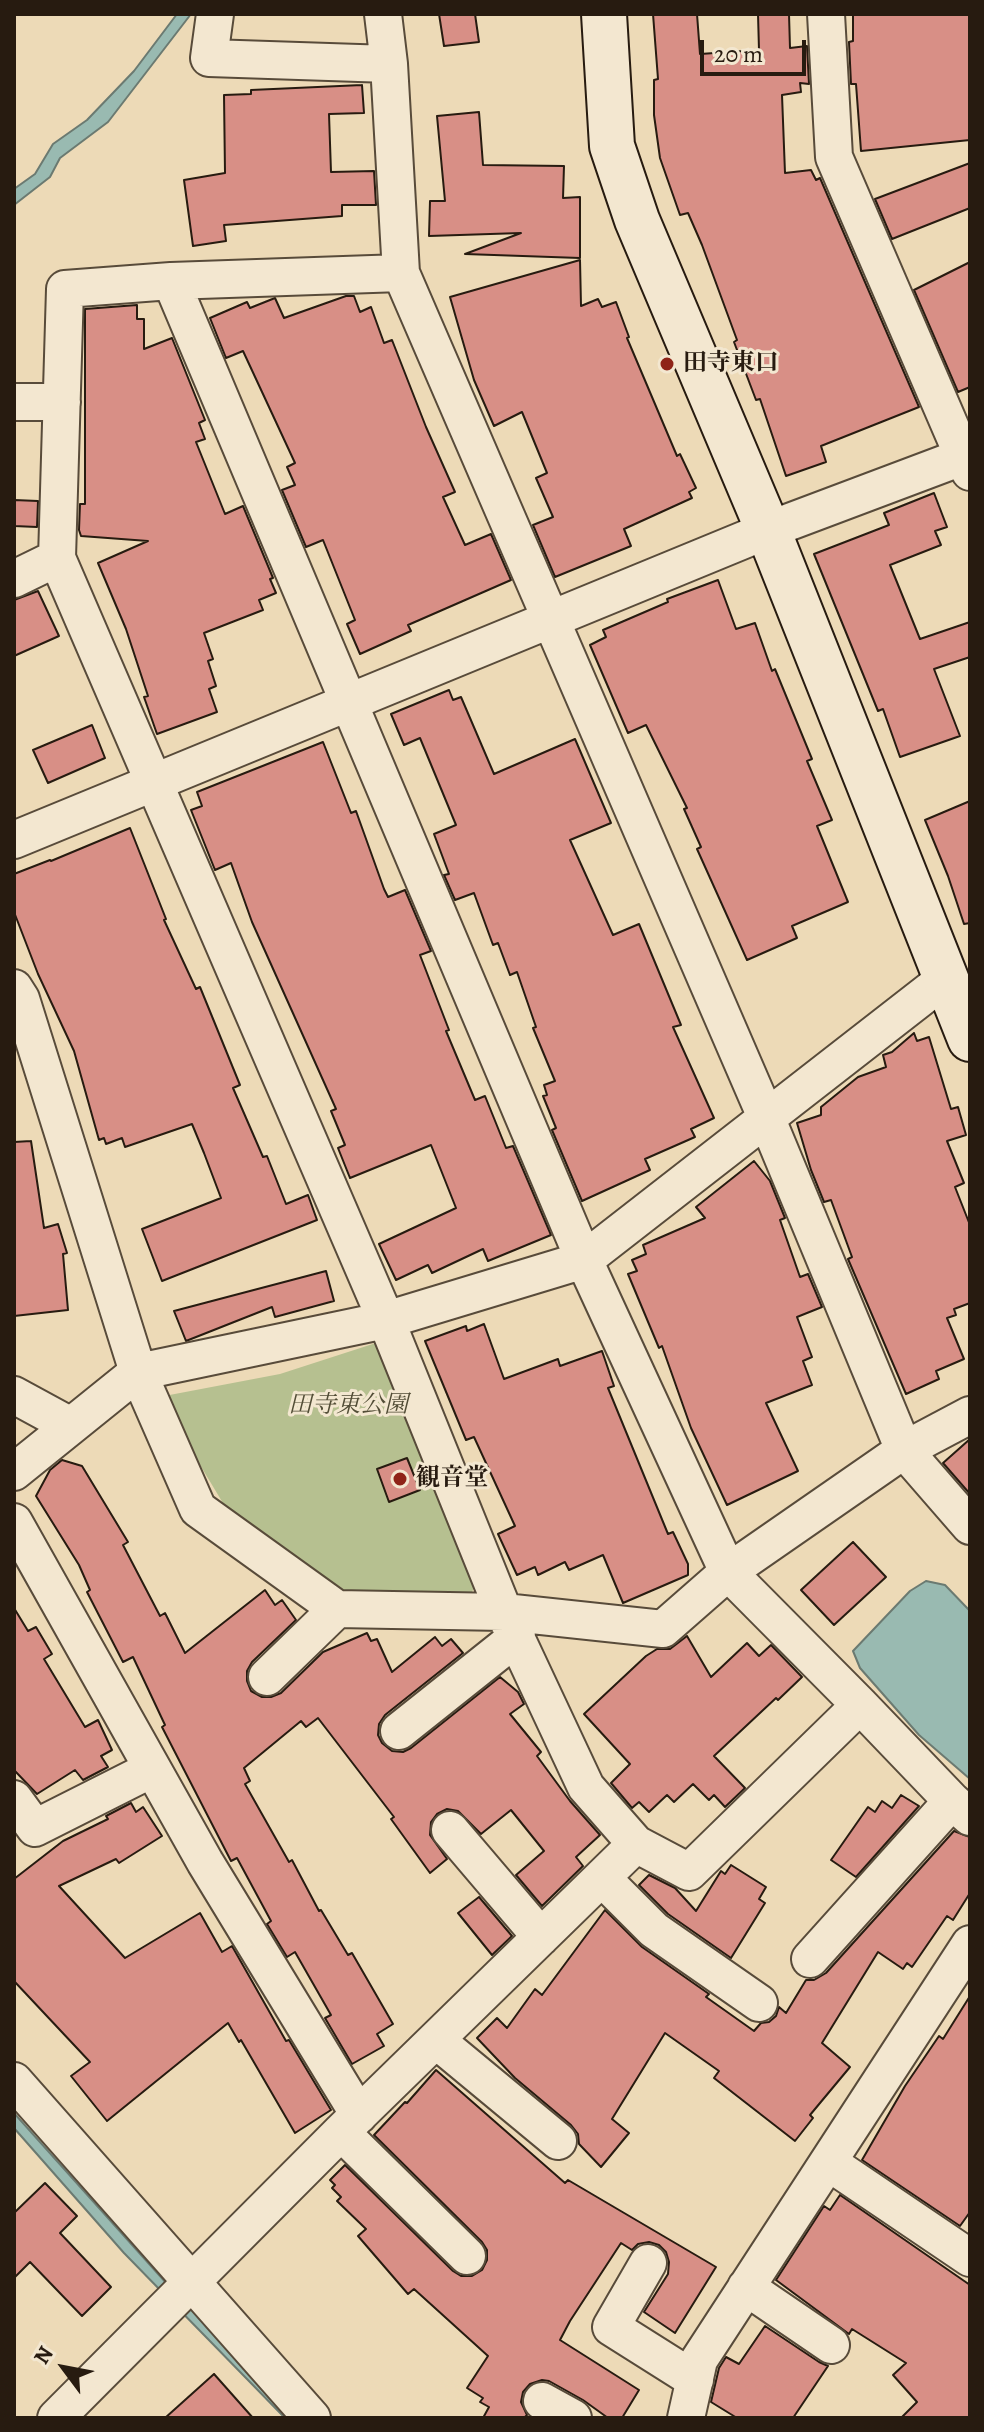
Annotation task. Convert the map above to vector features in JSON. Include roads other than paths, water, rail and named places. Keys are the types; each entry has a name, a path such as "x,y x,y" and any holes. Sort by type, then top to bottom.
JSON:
{"street":[{"path":"215,14 209,58 389,64"},
{"path":"383,14 389,64 401,273 766,1117 904,1450 970,1526"},
{"path":"604,14 612,146 637,220 768,530 970,1039"},
{"path":"14,840 768,530 968,461 834,157 826,14"},
{"path":"401,273 171,281 65,289 57,558 386,1320 510,1624 586,1787 636,1844 689,1872 860,1705"},
{"path":"171,281 584,1260 728,1572 961,1809 810,1959"},
{"path":"14,402 62,402"},
{"path":"14,579 57,558"},
{"path":"14,1472 138,1372 386,1320 584,1260 945,979"},
{"path":"16,997 138,1372 198,1509 337,1609 510,1624 663,1629 728,1572 904,1450 970,1415"},
{"path":"14,1395 71,1426"},
{"path":"14,1522 350,2124 467,2256"},
{"path":"267,1677 337,1609"},
{"path":"399,1731 510,1624"},
{"path":"14,1799 35,1828 152,1769"},
{"path":"450,1830 541,1937"},
{"path":"56,2418 636,1844"},
{"path":"602,1878 654,1930 759,2003"},
{"path":"686,2418 699,2360 970,1944"},
{"path":"436,2040 558,2141"},
{"path":"14,2081 312,2418"},
{"path":"828,2162 970,2258"},
{"path":"648,2263 611,2327 695,2380"},
{"path":"746,2287 831,2345"}],"water":[{"path":"177,14 191,14 108,122 60,158 50,177 14,205 14,189 35,174 53,144 87,120 134,71"},
{"path":"926,1581 945,1585 970,1611 970,1779 919,1735 860,1668 853,1651 910,1591"},
{"path":"14,2113 168,2285 298,2418 285,2418 124,2253 14,2128"}],"place":[{"name":"田寺東口","path":"667,364"},
{"name":"観音堂","path":"400,1479"}],"park label":[{"name":"田寺東公園","path":"348,1406"}]}
